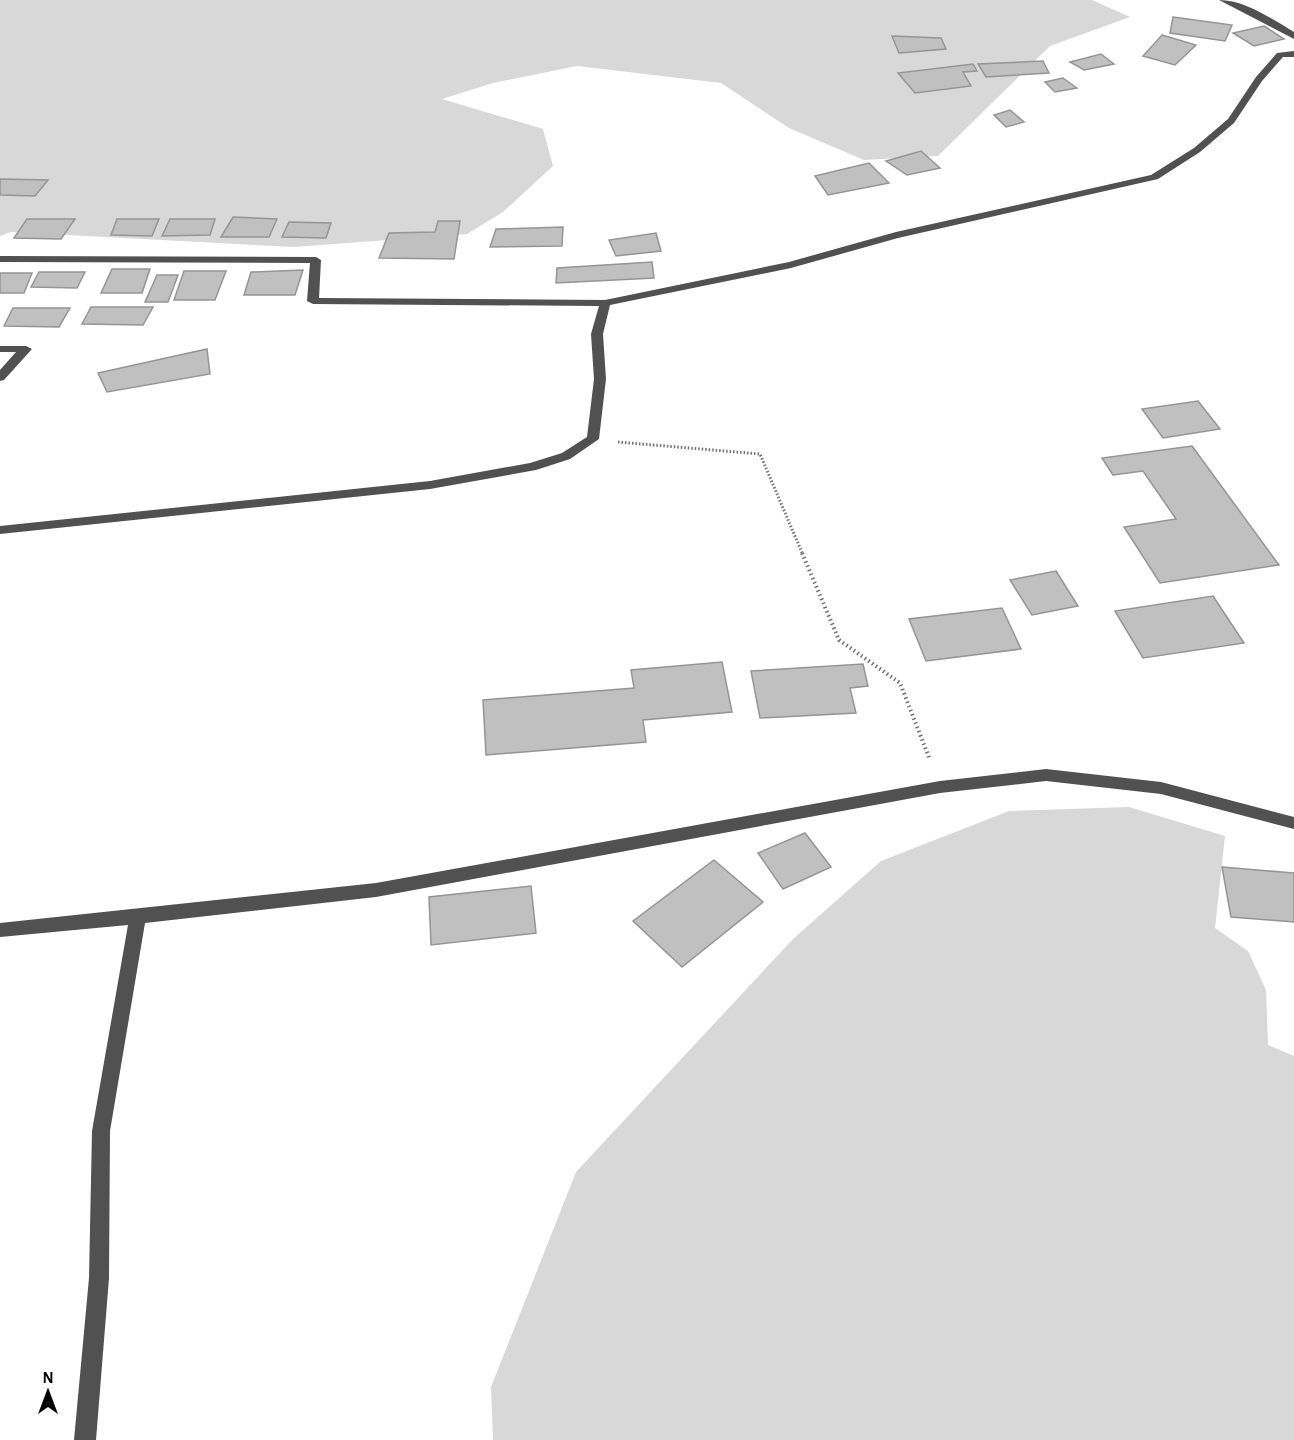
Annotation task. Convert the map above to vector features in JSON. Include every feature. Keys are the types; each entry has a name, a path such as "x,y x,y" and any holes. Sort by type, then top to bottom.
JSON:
{"street":[{"path":"1223,0 1268,20 1294,36"},
{"path":"0,259 316,260 313,301 605,303 791,265 896,235 1154,177 1197,150 1231,121 1259,79 1280,55 1294,54"},
{"path":"0,530 430,485 532,467 566,456 593,440 600,379 597,334 605,303"},
{"path":"0,349 26,349 0,377"},
{"path":"0,930 376,890 940,787 1046,775 1161,788 1294,823"},
{"path":"85,1440 99,1278 101,1131 138,917"}],"path":[{"path":"593,440 760,454 839,640 900,683 940,787"}],"shaded area":[{"path":"0,0 1092,0 1130,17 1050,46 938,156 864,160 789,128 721,83 577,66 493,83 442,99 543,129 553,166 503,212 467,234 294,247 11,232 0,236"},
{"path":"1129,807 1225,836 1215,928 1248,951 1266,990 1268,1045 1294,1056 1294,1440 493,1440 491,1387 576,1172 793,939 881,861 1009,811"}],"building":[{"path":"1173,17 1232,25 1225,41 1170,33"},
{"path":"1264,26 1284,39 1254,46 1233,33"},
{"path":"1162,35 1196,45 1175,65 1143,56"},
{"path":"892,36 941,38 946,49 899,53"},
{"path":"1101,54 1114,64 1084,70 1070,62"},
{"path":"1043,61 1049,73 986,77 978,64"},
{"path":"973,64 977,71 963,72 971,86 915,93 898,73"},
{"path":"1063,78 1077,88 1055,92 1045,82"},
{"path":"1010,110 1024,122 1006,127 994,115"},
{"path":"921,151 940,168 907,175 886,161"},
{"path":"869,163 889,183 828,195 815,176"},
{"path":"0,179 48,180 35,196 0,195"},
{"path":"233,217 277,219 269,237 221,237"},
{"path":"27,219 75,219 61,239 14,238"},
{"path":"117,219 159,219 152,236 111,235"},
{"path":"170,219 215,219 210,235 162,236"},
{"path":"438,221 460,221 454,259 379,258 389,233 435,232"},
{"path":"289,222 331,223 326,238 282,237"},
{"path":"563,227 562,246 490,247 496,229"},
{"path":"656,233 661,251 616,256 609,240"},
{"path":"652,262 654,278 556,283 557,268"},
{"path":"112,269 150,269 142,293 101,293"},
{"path":"303,270 295,295 244,295 251,272"},
{"path":"184,271 226,271 215,300 174,300"},
{"path":"39,272 85,272 77,288 31,287"},
{"path":"0,273 32,273 24,293 0,293"},
{"path":"157,275 178,275 168,302 145,302"},
{"path":"91,307 153,307 143,325 82,324"},
{"path":"13,308 70,308 59,327 4,326"},
{"path":"207,349 210,374 107,392 98,373"},
{"path":"1198,401 1220,429 1163,438 1142,409"},
{"path":"1192,446 1279,565 1160,583 1124,527 1176,519 1143,471 1113,475 1102,458"},
{"path":"1056,571 1078,606 1032,615 1010,580"},
{"path":"1213,596 1244,643 1143,658 1115,611"},
{"path":"1002,608 1021,649 926,661 909,619"},
{"path":"722,662 732,712 643,720 646,742 486,755 483,700 634,688 631,670"},
{"path":"863,664 868,686 850,688 856,713 760,718 751,671"},
{"path":"805,833 831,867 783,889 758,853"},
{"path":"714,860 763,902 682,967 633,921"},
{"path":"1222,867 1294,873 1294,922 1231,917"},
{"path":"531,886 536,933 431,945 429,897"}]}
